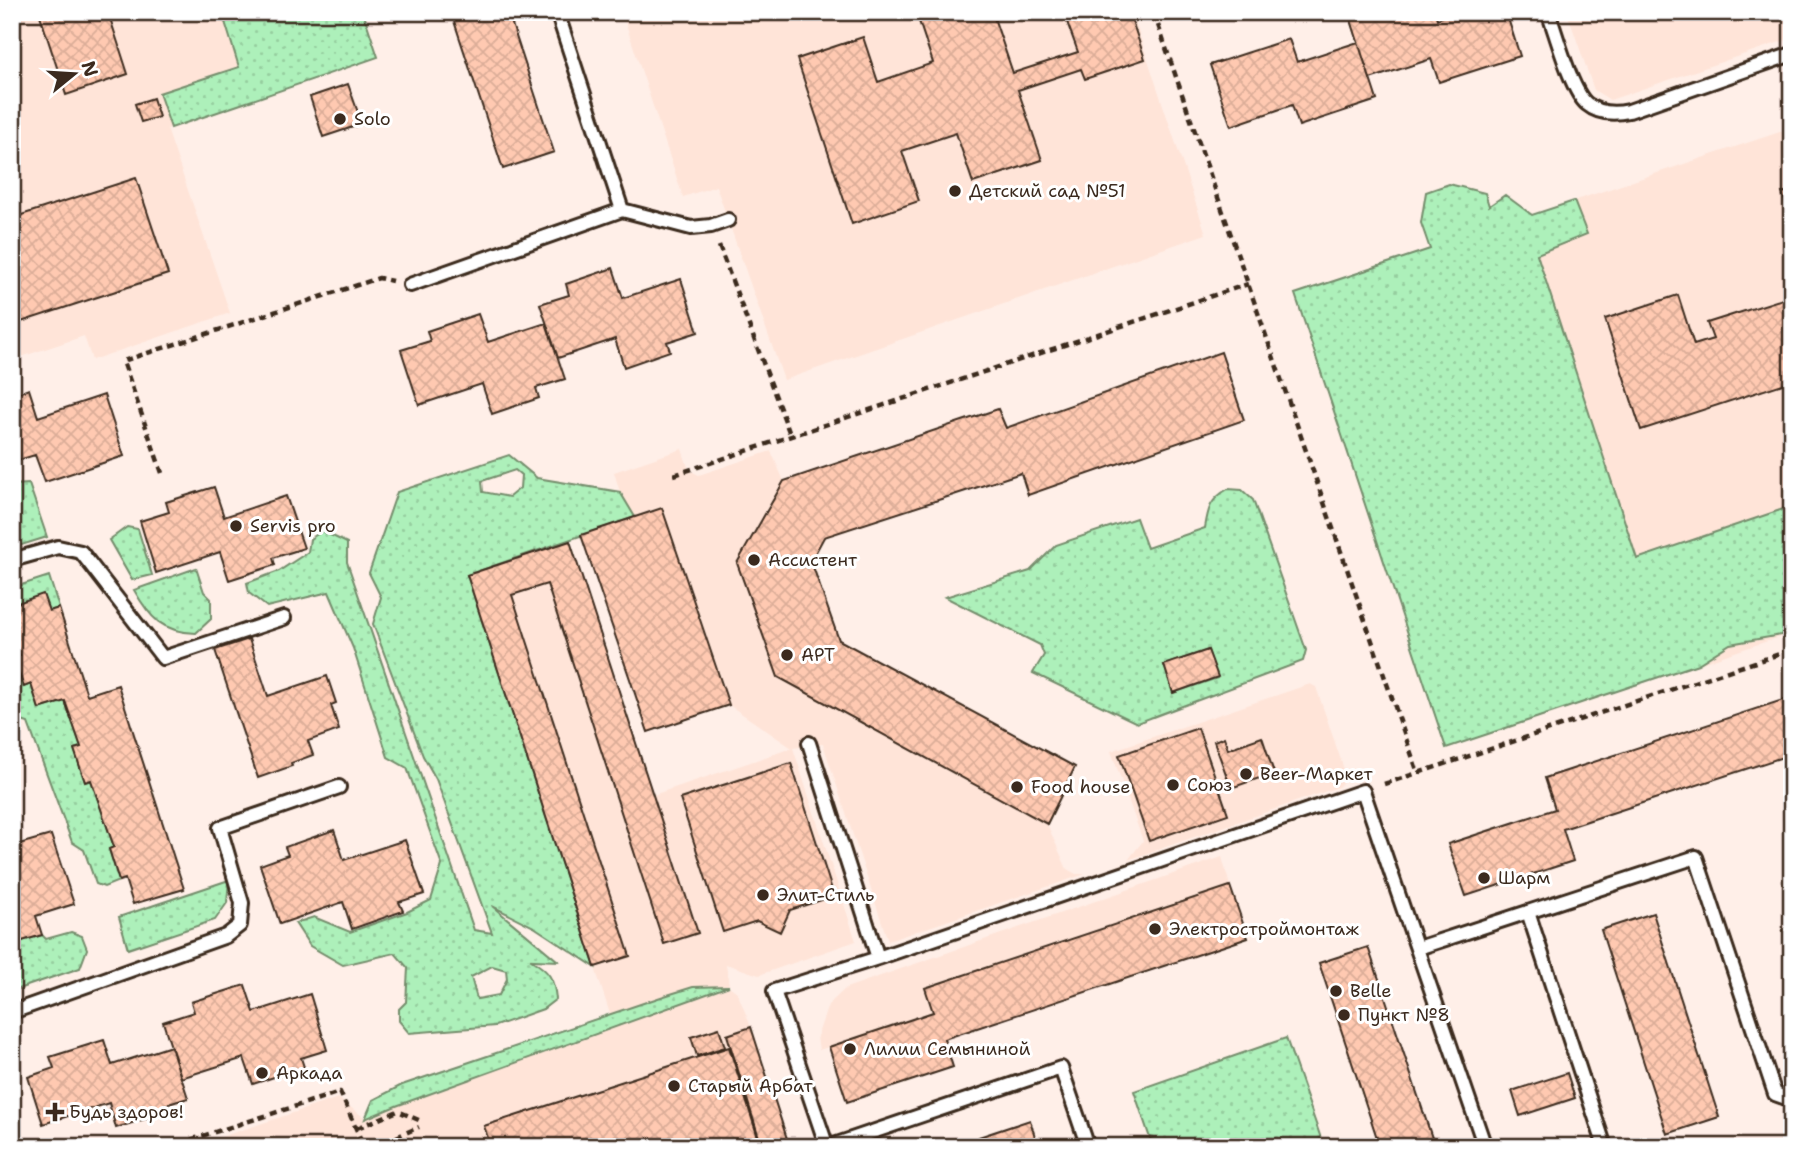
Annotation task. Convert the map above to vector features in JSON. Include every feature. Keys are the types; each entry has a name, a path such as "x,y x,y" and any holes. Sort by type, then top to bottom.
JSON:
{"lane":[{"path":"557,12 622,210"},
{"path":"1548,12 1575,87 1587,104 1611,114 1629,111 1792,54"},
{"path":"410,285 622,210 691,228 711,226 728,220"},
{"path":"12,561 58,547 81,552 163,658 284,618"},
{"path":"810,743 878,958"},
{"path":"12,1012 226,936 240,925 242,903 220,828 339,787"},
{"path":"1088,1147 1061,1068 828,1147 774,991 878,958 1363,791 1485,1147"},
{"path":"1418,948 1696,857 1775,1094 1792,1100"},
{"path":"1528,912 1605,1147"}],"path":[{"path":"1158,26 1418,772"},
{"path":"711,226 791,436"},
{"path":"162,473 123,361 379,278 410,285"},
{"path":"674,475 1248,284"},
{"path":"1363,791 1792,650"},
{"path":"168,1147 341,1092 364,1147"},
{"path":"357,1128 398,1111 421,1121"},
{"path":"374,1147 419,1127"}],"shaded area":[{"path":"12,12 222,12 239,67 159,94 171,128 167,129 230,313 92,360 84,336 12,360"},
{"name":"Детский сад №51","path":"622,12 1132,12 1206,234 784,380 716,186 683,197"},
{"path":"1567,12 1792,12 1792,38 1610,100 1594,90"},
{"path":"1792,128 1792,633 1446,748 1295,294"},
{"path":"682,449 689,470 699,475 771,451 784,481 737,563 1047,824 1067,869 1076,874 1085,874 888,941 823,744 793,748 856,941 759,975 726,964 729,986 737,992 751,1027 789,1147 191,1147 338,1098 365,1118 373,1100 402,1085 610,1014 467,575 570,541 653,795 792,748 729,705 662,508 635,517 620,492 614,472"},
{"path":"1310,684 1316,687 1347,778 1338,787 1128,860 1143,841 1111,751"},
{"path":"1222,857 1230,886 926,987 933,1012 819,1050 817,1037 828,1005 846,988"}],"green space":[{"path":"222,12 363,12 378,57 171,128 159,93 239,67"},
{"path":"1449,184 1485,193 1489,206 1505,195 1532,215 1574,201 1587,234 1537,254 1637,559 1792,506 1792,633 1730,644 1698,664 1446,748 1295,294 1430,249 1421,223 1426,192"},
{"path":"509,455 537,478 620,492 635,517 467,575 595,967 534,927 492,906 558,961 531,960 550,976 556,999 543,1009 495,1026 409,1033 399,1021 399,1009 406,1002 408,968 395,953 343,965 310,946 295,923 314,917 350,932 407,912 431,900 442,865 407,768 388,757 353,648 329,592 267,607 249,593 247,583 279,571 308,552 310,539 322,531 347,543 347,562 474,930 492,933 436,779 423,756 373,624 381,597 369,573 397,492","holes":["515,470 521,475 520,488 509,497 483,492 482,481","492,966 506,970 507,979 499,995 477,999 471,977"]},
{"path":"29,484 47,537 12,548 12,485"},
{"path":"1228,489 1242,490 1253,500 1306,650 1303,661 1137,723 1033,673 1044,655 1040,645 945,597 1030,571 1056,545 1136,518 1147,548 1205,528 1211,505","holes":["1208,650 1217,678 1173,693 1164,665"]},
{"path":"127,527 138,529 152,575 132,580 109,540"},
{"path":"196,568 204,592 211,599 211,619 196,633 174,630 158,622 134,590"},
{"path":"49,576 59,608 49,611 12,605 12,588"},
{"path":"12,632 20,655 14,658 23,687 31,684 39,709 65,701 81,747 74,749 85,782 91,780 114,847 109,849 119,881 104,887 96,884 84,850 72,842 28,723 12,718"},
{"path":"229,880 227,903 215,920 128,949 119,917"},
{"path":"71,932 82,936 87,949 80,968 12,991 12,944 42,935 46,939"},
{"path":"729,986 365,1119 373,1100 402,1085 693,987"},
{"path":"1286,1038 1324,1147 1153,1147 1134,1091"}],"building":[{"path":"39,12 108,12 128,74 66,95"},
{"path":"451,12 508,12 554,152 503,169"},
{"path":"925,12 992,12 1013,73 1078,52 1066,19 1087,12 1129,12 1145,59 1085,79 1081,69 1018,90 1042,160 973,183 956,133 902,151 919,201 852,224 797,59 863,37 878,82 933,63 917,15"},
{"path":"1374,12 1435,12 1437,19 1458,12 1506,12 1520,56 1439,82 1431,59 1370,79 1351,20"},
{"path":"1289,39 1297,62 1358,42 1377,100 1299,126 1292,105 1231,126 1210,65"},
{"path":"348,84 362,124 323,137 310,97"},
{"path":"153,98 159,117 141,122 135,104"},
{"path":"136,178 168,274 18,323 12,304 12,218"},
{"path":"1792,190 1792,222 1782,193"},
{"path":"613,268 623,298 681,279 698,332 667,342 670,351 624,367 615,339 558,358 540,304 569,295 566,284"},
{"path":"1678,295 1694,345 1713,339 1707,323 1792,296 1792,381 1641,430 1605,319"},
{"path":"478,314 488,342 546,323 565,379 536,388 539,398 492,414 482,384 419,405 401,350 430,341 427,331"},
{"path":"1221,352 1244,420 1028,495 1021,473 824,537 811,561 839,640 1075,767 1047,824 778,677 737,563 784,481 998,409 1006,428"},
{"path":"29,389 38,417 104,395 124,456 45,482 35,455 12,462 12,395"},
{"path":"214,487 224,517 286,496 304,548 273,558 275,565 229,580 220,552 156,573 140,521 169,512 166,502"},
{"path":"662,508 729,705 648,732 581,535"},
{"path":"570,541 698,933 664,944 547,584 512,595 630,956 595,967 467,575"},
{"path":"43,594 49,611 59,608 87,695 118,685 184,889 133,904 125,879 119,881 109,849 114,847 91,780 85,782 74,749 81,747 65,701 39,709 31,684 24,687 13,657 20,655 12,632 12,605"},
{"path":"249,639 268,696 327,676 336,703 331,705 339,730 308,741 313,755 258,778 215,650"},
{"path":"1208,650 1218,677 1173,693 1164,665"},
{"path":"1792,697 1792,754 1563,829 1573,861 1466,896 1448,844 1555,809 1545,778"},
{"name":"Союз","path":"1198,728 1228,814 1149,841 1119,755"},
{"path":"1224,737 1228,749 1262,737 1274,773 1231,788 1214,741"},
{"path":"791,763 834,896 790,910 780,932 757,921 723,932 680,799"},
{"path":"334,830 344,860 405,840 424,894 399,902 403,911 352,929 343,902 280,924 260,865 288,855 285,847"},
{"path":"51,835 74,904 36,916 42,935 12,944 12,846"},
{"path":"1230,886 1248,938 944,1039 953,1067 847,1102 829,1047 933,1012 925,988"},
{"path":"1653,913 1719,1117 1667,1134 1601,930"},
{"path":"1368,947 1435,1147 1380,1147 1319,963"},
{"path":"245,985 254,1012 310,994 327,1050 301,1058 304,1067 253,1084 244,1058 181,1078 163,1022 194,1012 191,1002"},
{"path":"751,1027 789,1145 784,1147 762,1147 727,1035"},
{"path":"719,1028 725,1047 697,1056 691,1037"},
{"path":"104,1040 112,1065 171,1046 188,1098 162,1106 164,1113 116,1128 109,1103 43,1124 28,1077 54,1068 50,1057"},
{"name":"Старый Арбат","path":"729,1047 761,1147 491,1147 484,1126"},
{"path":"1567,1073 1575,1098 1520,1116 1512,1091"},
{"path":"1030,1120 1038,1147 982,1147 979,1137"}],"place":[{"name":"Solo","path":"340,119"},
{"name":"Детский сад №51","path":"955,191"},
{"name":"Servis pro","path":"236,526"},
{"name":"Ассистент","path":"754,560"},
{"name":"АРТ","path":"787,655"},
{"name":"Beer-Маркет","path":"1246,774"},
{"name":"Союз","path":"1173,785"},
{"name":"Food house","path":"1017,787"},
{"name":"Шарм","path":"1484,878"},
{"name":"Элит-Стиль","path":"763,895"},
{"name":"Электростроймонтаж","path":"1155,929"},
{"name":"Belle","path":"1336,991"},
{"name":"Пункт №8","path":"1344,1015"},
{"name":"Лилии Семыниной","path":"850,1049"},
{"name":"Аркада","path":"262,1073"},
{"name":"Старый Арбат","path":"674,1086"},
{"name":"Будь здоров!","path":"55,1112"}]}
